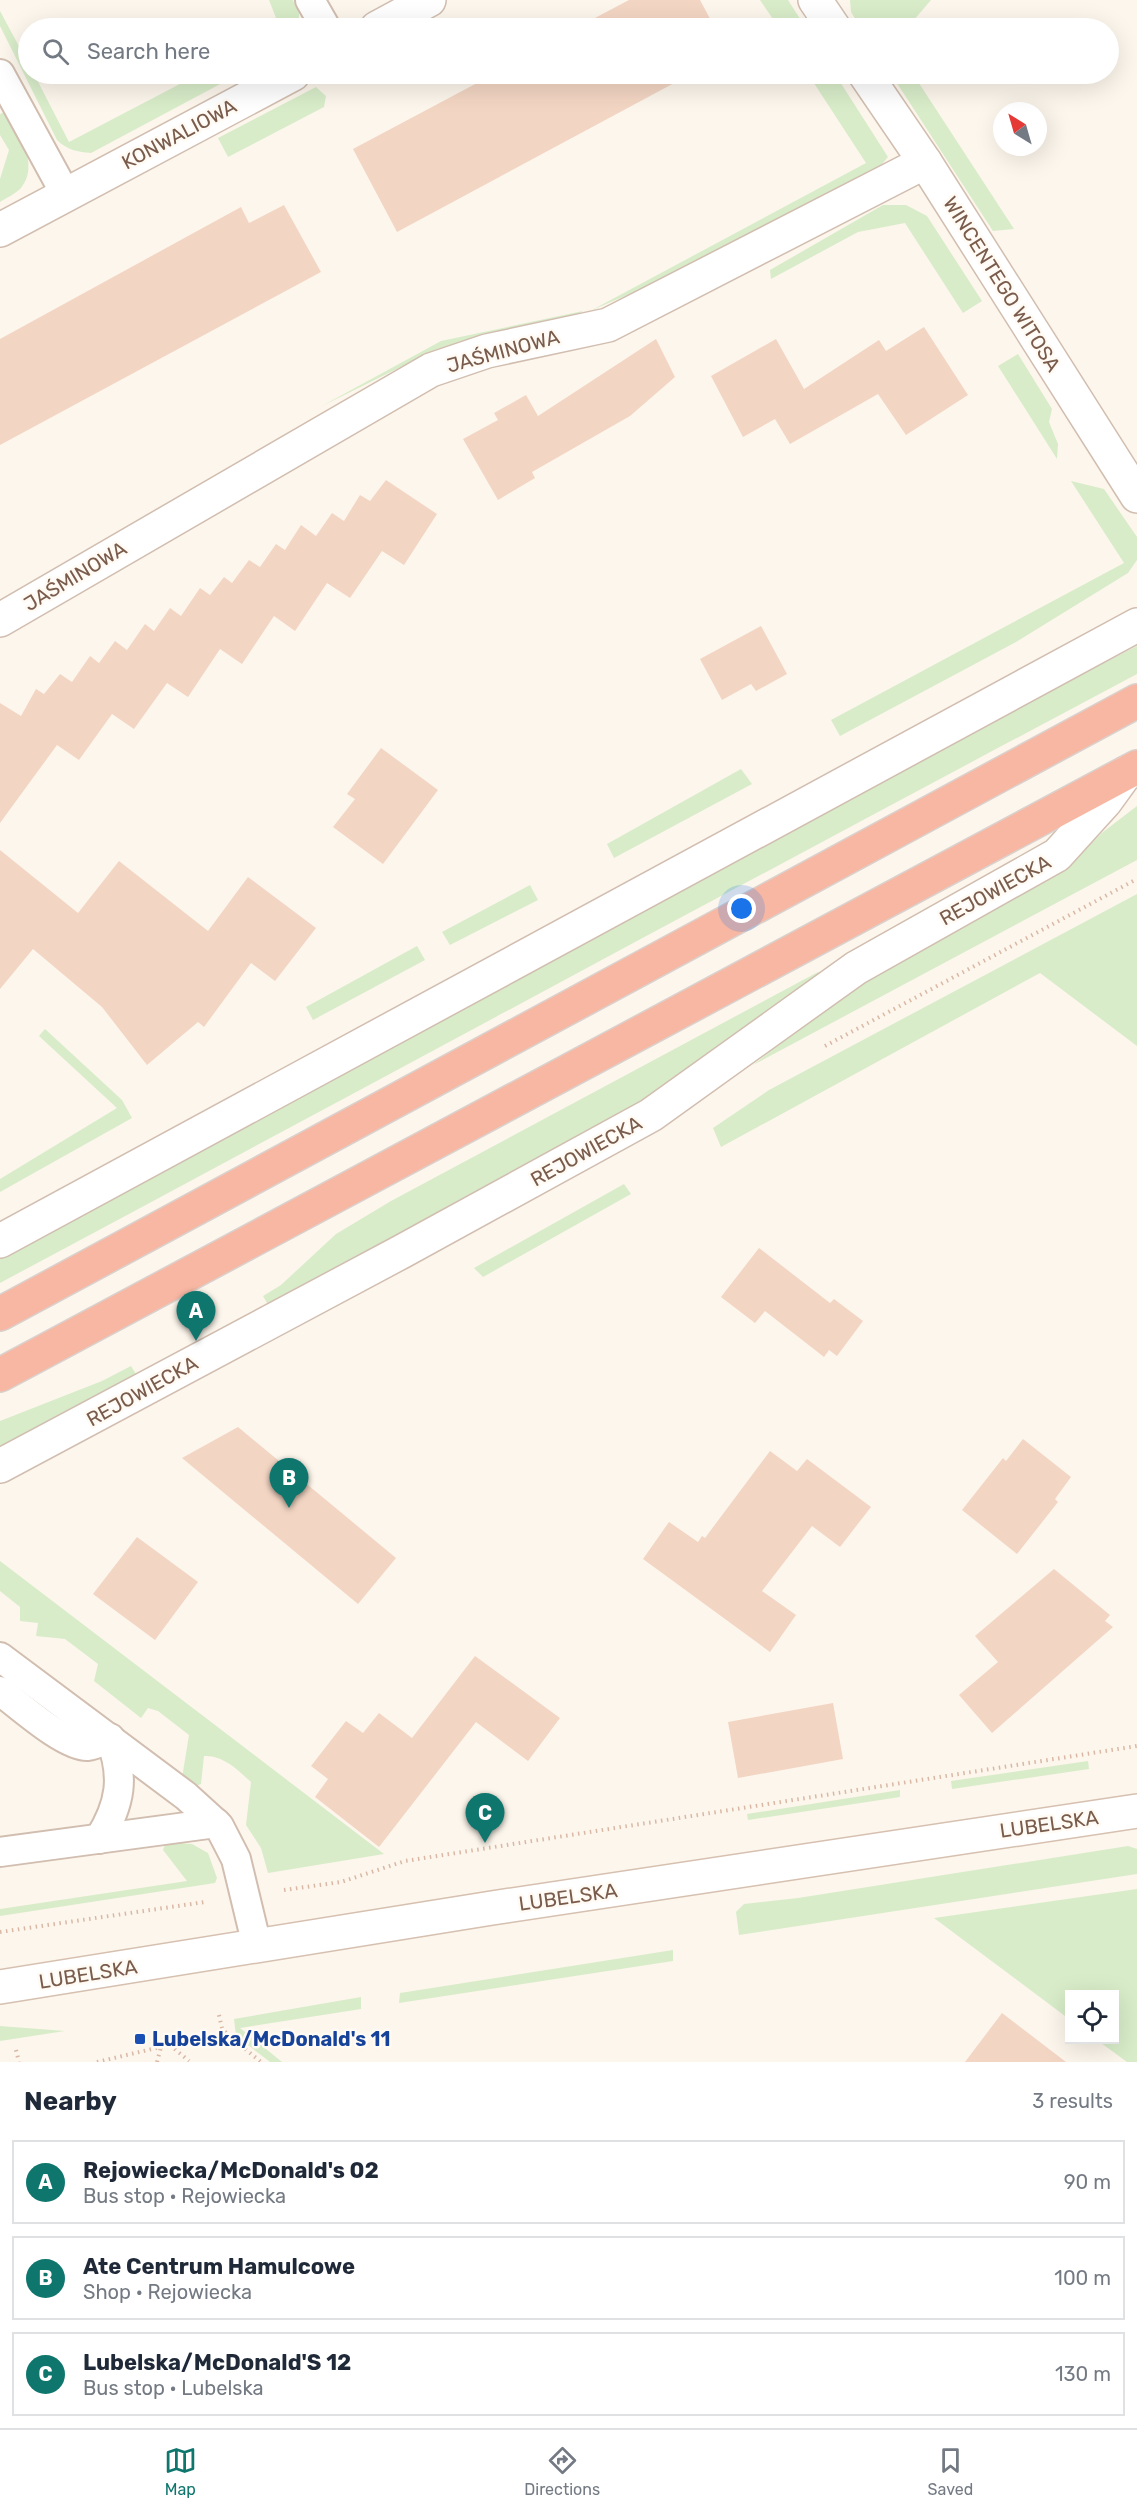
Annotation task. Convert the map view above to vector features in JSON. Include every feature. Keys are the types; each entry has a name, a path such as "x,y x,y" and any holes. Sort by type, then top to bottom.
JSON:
{"highway":[{"path":"0,1314 1137,701"},
{"name":"REJOWIECKA","path":"0,1375 1132,770"}],"street":[{"path":"395,18 429,0"},
{"path":"815,0 827,18"},
{"name":"KONWALIOWA","path":"0,230 274,84"},
{"name":"WINCENTEGO WITOSA","path":"872,84 925,162 1137,496"},
{"name":"JAŚMINOWA","path":"0,620 431,370 487,351 608,325 925,162"},
{"path":"0,1240 1137,625"},
{"name":"REJOWIECKA","path":"0,1466 401,1252 651,1115 856,968 1057,855 1132,770"},
{"name":"LUBELSKA","path":"0,1987 504,1906 1137,1811"}],"lane":[{"path":"310,0 320,18"},
{"path":"0,74 66,195"},
{"path":"0,1657 186,1796 216,1823 236,1859 257,1946"},
{"path":"0,1691 52,1731 72,1741 85,1746 110,1738"},
{"path":"99,1839 111,1820 118,1797 118,1759 110,1738"},
{"path":"0,1852 216,1823"}],"path":[{"path":"549,1839 1137,1746"},
{"path":"219,2015 222,2028 228,2036 261,2062"},
{"path":"97,2062 169,2045 228,2036"},
{"path":"169,2045 189,2061"},
{"path":"157,2062 161,2047"},
{"path":"16,2050 19,2062"}],"green space":[{"path":"269,0 293,0 299,18 276,18"},
{"path":"760,0 788,0 800,18 772,18"},
{"path":"850,0 931,0 916,18 855,18 851,12"},
{"path":"0,11 18,44 18,62 0,26"},
{"path":"29,84 39,84 69,142 180,84 220,84 91,153 69,148 57,140"},
{"path":"815,84 841,84 888,157 877,170 644,288 592,310 866,163"},
{"path":"897,84 920,84 1014,229 993,231"},
{"path":"316,87 326,96 324,107 228,157 218,138"},
{"path":"7,111 26,150 28,170 26,180 20,189 0,202 0,179 9,150 0,135 0,114"},
{"path":"883,205 906,205 927,216 982,301 963,313 905,223 858,232 771,279 770,270"},
{"path":"583,311 572,318 437,349 320,407 441,341"},
{"path":"1018,354 1052,409 1049,422 1058,444 1057,459 998,366"},
{"path":"1071,481 1104,489 1137,537 1137,560 1128,573 1016,642 840,736 831,720 1124,563"},
{"path":"1137,646 1137,674 0,1283 0,1254 863,787"},
{"path":"741,769 752,784 614,858 607,844"},
{"path":"1137,806 1137,860 753,1065 868,975 1067,867 1103,832"},
{"path":"530,885 538,900 450,945 442,932"},
{"path":"1137,894 1137,1046 1040,973 721,1147 713,1128 769,1090"},
{"path":"417,946 425,960 313,1020 306,1007"},
{"path":"818,972 822,975 691,1074 271,1310 263,1296 281,1285 336,1234 391,1201"},
{"path":"45,1029 122,1100 132,1118 0,1192 0,1179 117,1108 39,1036"},
{"path":"624,1184 631,1194 483,1277 474,1268"},
{"path":"131,1366 139,1379 0,1454 0,1421 102,1381"},
{"path":"0,1561 384,1854 268,1873 261,1848 246,1825 251,1782 230,1764 211,1756 204,1756 201,1784 194,1787 182,1778 189,1735 158,1711 148,1708 141,1718 94,1681 98,1664 65,1639 36,1636 38,1623 20,1621 20,1607 0,1591"},
{"path":"1088,1761 1089,1769 952,1789 951,1781"},
{"path":"900,1790 900,1797 748,1820 747,1814"},
{"path":"166,1842 192,1844 208,1853 217,1878 215,1883 0,1916 0,1909 187,1881 163,1850"},
{"path":"1128,1846 1137,1849 1137,1874 739,1935 736,1912 744,1904 798,1898"},
{"path":"1137,1889 1137,2062 1127,2062 1102,2044 1119,2044 1119,1990 1065,1990 1065,2016 934,1918"},
{"path":"673,1950 673,1961 399,2003 400,1993"},
{"path":"361,1997 361,2009 240,2028 282,2062 270,2062 236,2036 234,2019"},
{"path":"0,2026 65,2031 0,2041"}],"building":[{"path":"629,0 700,0 710,18 595,18"},
{"path":"475,84 672,84 397,232 353,149"},
{"path":"284,205 321,272 0,445 0,339 241,207 249,223"},
{"path":"924,327 968,395 906,435 878,394 790,444 775,419 743,437 711,376 776,339 804,389 879,340 886,351"},
{"path":"656,339 675,377 630,416 532,472 535,478 498,500 463,439 498,420 494,413 526,395 538,416"},
{"path":"386,480 437,514 404,565 382,551 350,598 327,583 295,631 274,616 242,664 220,649 188,697 167,683 134,729 112,714 79,760 57,745 0,823 0,703 21,716 36,689 44,694 60,674 72,682 90,656 99,663 115,641 127,650 145,624 154,631 170,608 181,616 200,588 210,595 224,577 232,583 249,560 260,567 276,544 285,550 301,525 316,536 332,513 344,521 360,495 370,501"},
{"path":"761,626 787,674 756,691 751,684 722,700 700,659"},
{"path":"381,748 438,790 383,864 333,827 355,799 347,794"},
{"path":"0,850 78,913 119,861 208,931 248,877 316,928 275,981 251,963 204,1027 198,1022 147,1065 102,1007 33,949 0,989"},
{"path":"759,1248 830,1303 834,1299 863,1321 837,1356 829,1350 824,1357 765,1311 755,1323 721,1297"},
{"path":"238,1427 396,1558 358,1604 182,1458"},
{"path":"1023,1439 1071,1477 1055,1499 1058,1502 1017,1554 962,1510 1003,1458 1006,1461"},
{"path":"770,1451 797,1471 807,1459 871,1507 840,1547 812,1526 762,1591 796,1615 770,1652 643,1559 669,1522 698,1542 702,1536 705,1538"},
{"path":"137,1537 198,1582 155,1640 93,1594"},
{"path":"1054,1569 1110,1615 1105,1621 1113,1627 992,1733 959,1695 998,1662 975,1636"},
{"path":"475,1656 560,1718 528,1761 476,1722 379,1847 315,1797 328,1779 311,1766 346,1721 363,1733 379,1713 412,1738"},
{"path":"833,1703 843,1759 738,1778 728,1722"},
{"path":"1002,2013 1066,2062 965,2062"}],"place":[{"name":"Rejowiecka/McDonald's 02","path":"196,1341"},
{"name":"Ate Centrum Hamulcowe","path":"289,1508"},
{"name":"Lubelska/McDonald'S 12","path":"485,1843"},
{"name":"Lubelska/McDonald's 11","path":"140,2039"}]}
